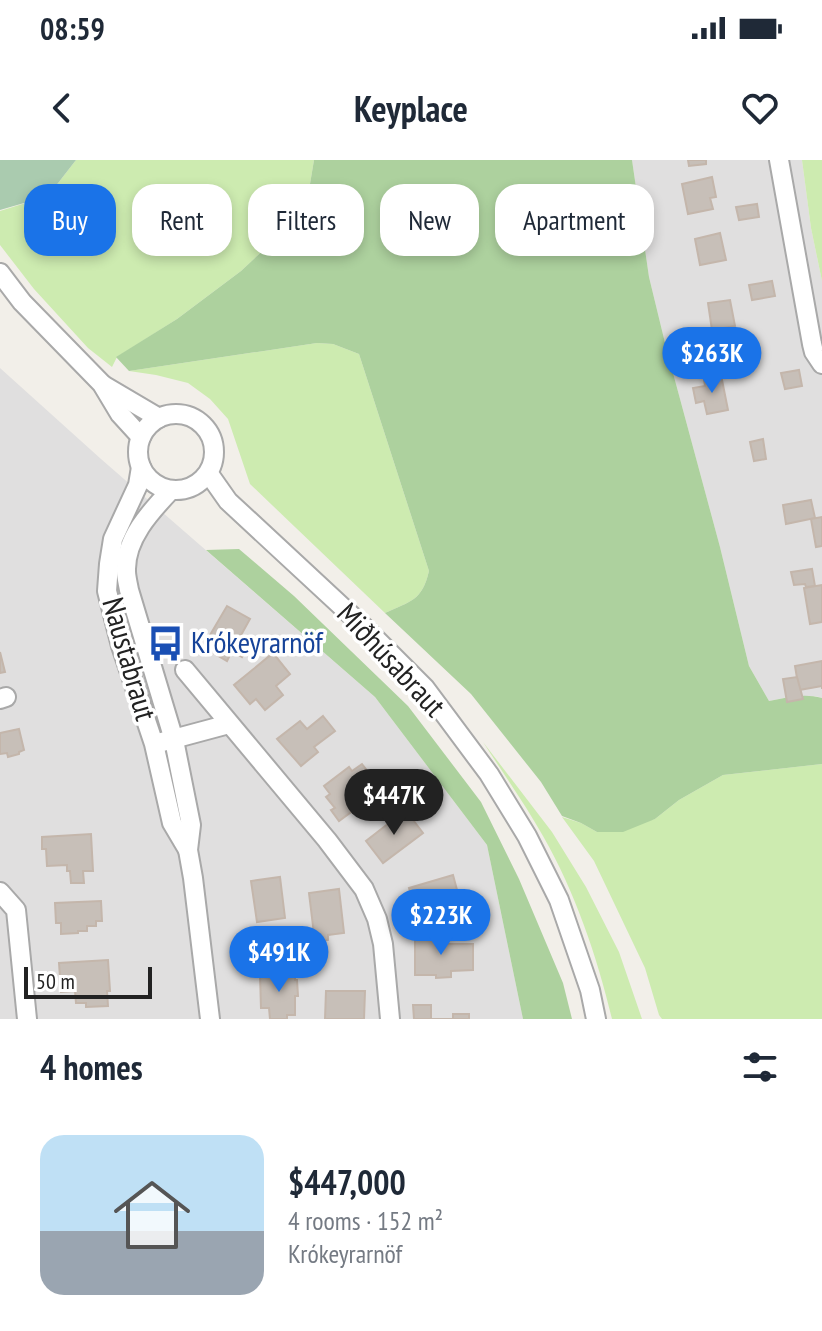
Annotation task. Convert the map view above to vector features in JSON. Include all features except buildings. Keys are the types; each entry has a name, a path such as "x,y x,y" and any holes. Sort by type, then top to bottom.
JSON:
{"street":[{"path":"779,160 812,344 822,364"},
{"path":"0,273 22,302 102,384 120,414 141,437"},
{"path":"102,384 159,418"},
{"path":"184,414 196,419 212,437 214,462 209,474 192,488 182,491 158,486 141,467 138,447 141,437 145,429 159,418 184,414"},
{"name":"Naustabraut","path":"141,467 138,485 113,539 107,591 121,646 154,744 172,823 188,850"},
{"name":"Miðhúsabraut","path":"209,474 228,501 425,688 489,774 527,836 559,900 590,990 596,1019"},
{"name":"Miðhúsabraut","path":"192,488 228,501"},
{"name":"Naustabraut","path":"171,490 148,514 130,546 126,571 174,740 191,825 188,850 210,1019"},
{"path":"185,670 364,889 377,919 383,944 390,1019"},
{"path":"154,744 229,724"},
{"path":"0,892 16,910 27,1019"}],"shaded area":[{"path":"632,160 802,160 822,281 822,698 794,696 769,701 749,666 649,277 646,256 654,256 654,184 635,184"},
{"path":"0,368 375,697 487,845 523,1019 0,1019"}],"green space":[{"path":"0,160 76,160 57,184 24,184 24,203 0,210"},
{"path":"76,160 314,160 310,184 248,184 248,256 257,256 177,319 117,357 112,367 88,348 34,289 0,245 0,211 24,204 24,256 116,256 116,184 57,184"},
{"path":"314,160 632,160 635,184 495,184 495,256 646,256 666,347 749,666 769,701 803,696 822,698 822,764 723,775 679,800 655,819 623,832 597,832 562,816 541,782 471,694 385,613 414,599 423,589 429,571 359,354 333,344 317,343 129,371 116,357 177,319 257,256 364,256 364,184 310,184"},
{"path":"802,160 822,160 822,281 811,228"},
{"path":"317,343 333,344 359,354 429,571 423,589 414,599 385,613 250,484 228,419 210,399 188,383 129,371"},
{"path":"239,549 294,596 408,706 481,802 519,879 563,983 572,1019 523,1019 487,845 375,697 206,550"},
{"path":"483,742 552,832 586,887 619,952 642,1019 612,1019 592,948 555,857"},
{"path":"822,764 822,1019 662,1019 645,968 594,861 562,817 597,832 655,819 679,800 723,775"}],"place":[{"name":"Krókeyrarnöf","path":"165,643"}]}
